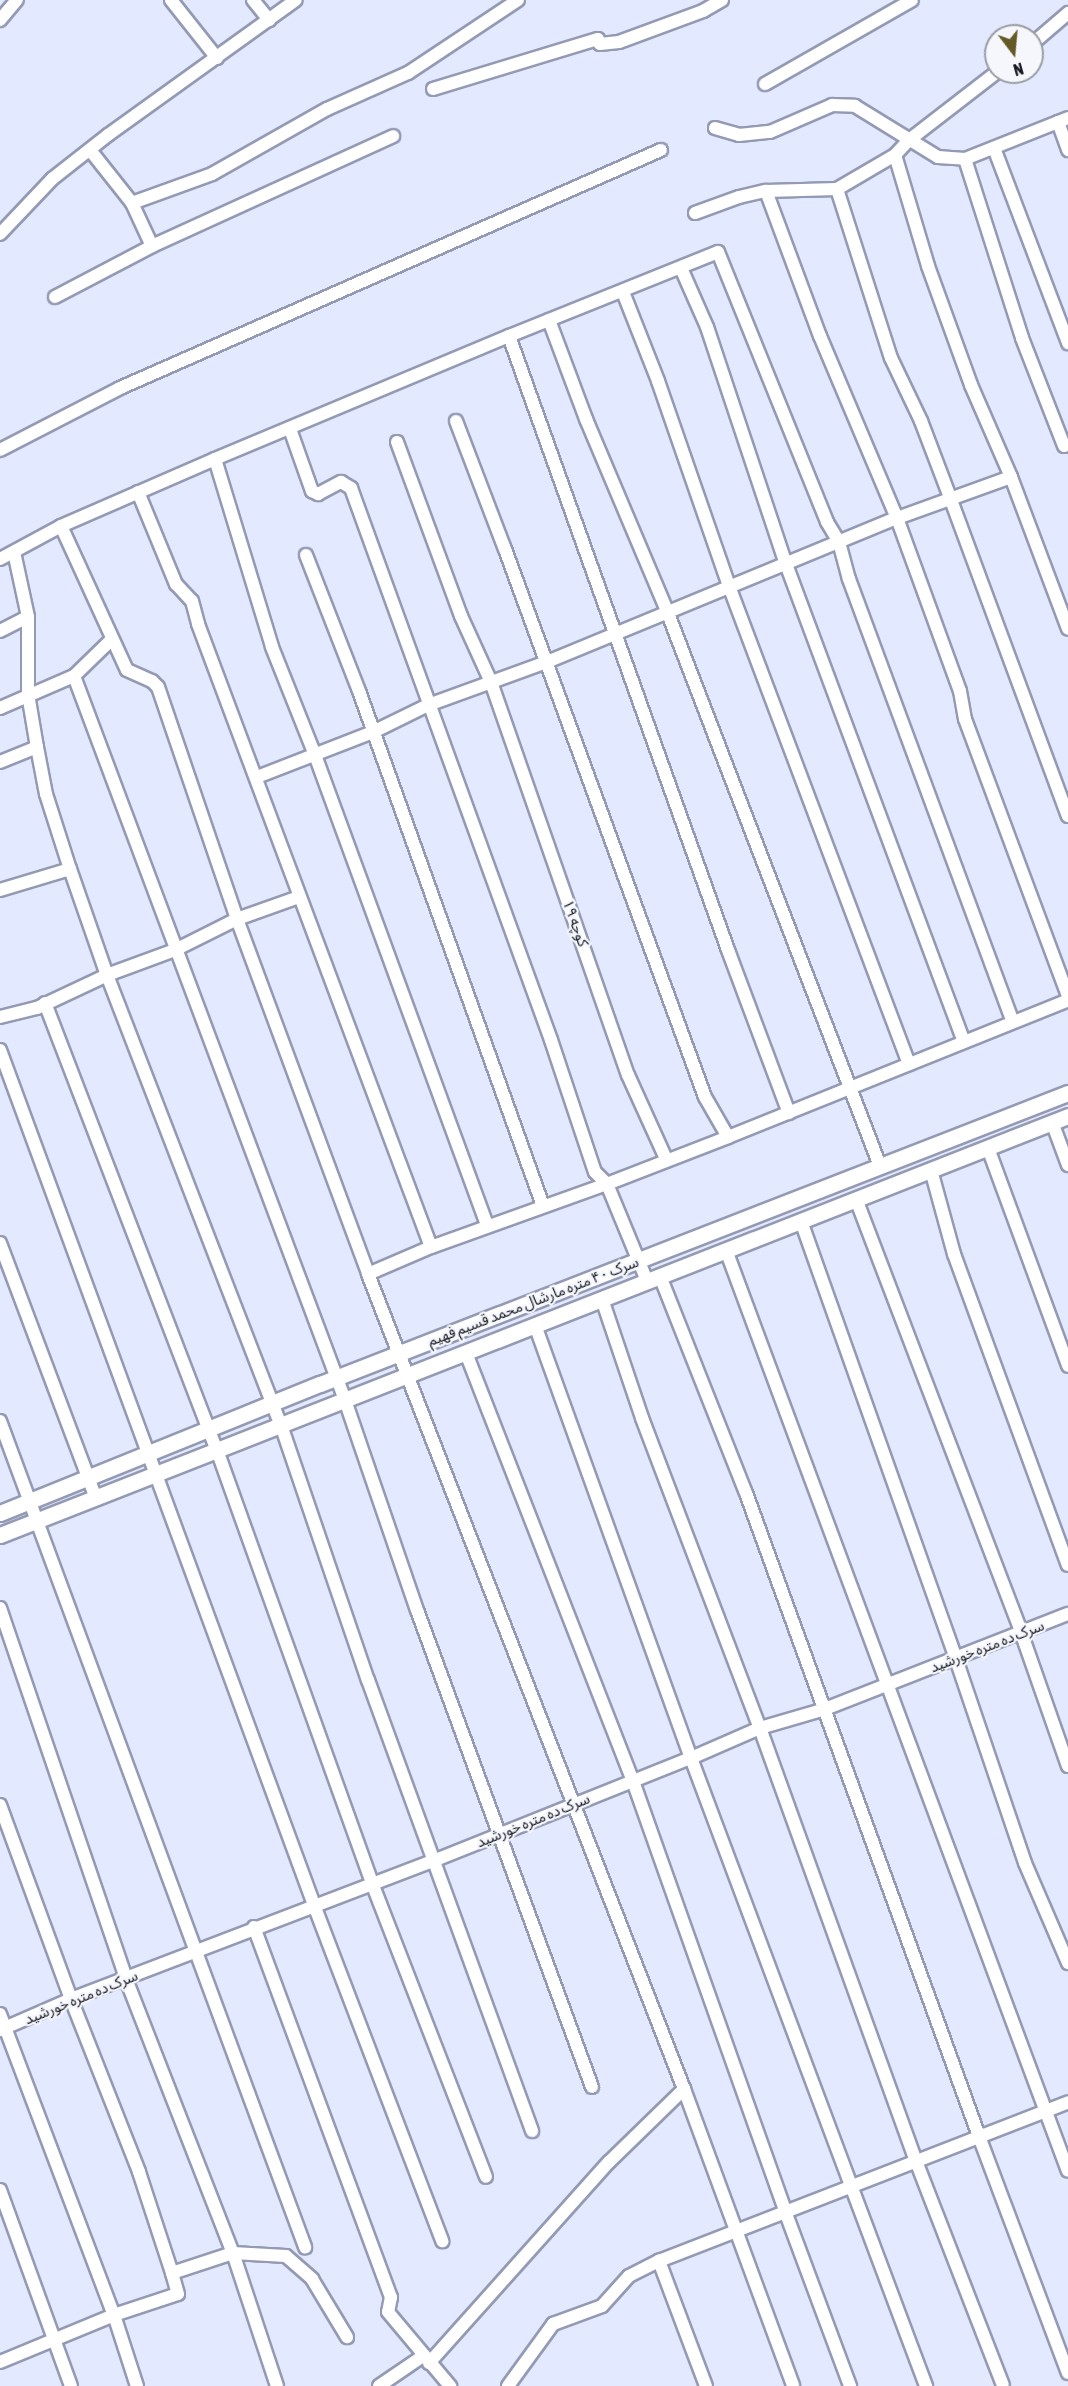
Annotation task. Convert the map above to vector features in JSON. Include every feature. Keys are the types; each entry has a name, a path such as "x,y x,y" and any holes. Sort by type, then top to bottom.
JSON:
{"street":[{"path":"0,20 17,0"},
{"path":"171,0 218,58"},
{"path":"253,0 269,20"},
{"path":"0,234 52,180 296,0"},
{"path":"132,203 212,174 327,109 408,73 518,0"},
{"path":"433,90 598,39 600,44 619,42 703,11 722,0"},
{"path":"765,84 912,0"},
{"path":"1044,34 1068,13"},
{"path":"695,213 739,196 766,191 837,189 895,155 909,140 984,83"},
{"path":"716,128 739,135 770,132 832,105 855,106 938,157 965,159 1063,120 1068,150"},
{"path":"54,297 153,246 393,136"},
{"path":"994,148 1068,343"},
{"path":"90,150 132,203 153,246"},
{"path":"0,450 120,388 661,150"},
{"path":"895,155 928,266 951,331 971,385 1011,477 1068,629"},
{"path":"965,159 1022,338 1064,446"},
{"path":"837,189 891,358 921,421 1068,816"},
{"path":"368,1274 431,1246 607,1184 789,1113 1013,1023 1068,998 964,719 960,691 897,518 820,336 766,191"},
{"path":"0,559 61,526 215,459 509,336 718,252 827,522 839,542 857,600 1013,1023"},
{"path":"681,268 707,327 786,564 964,1042"},
{"path":"623,292 658,381 729,586 909,1064"},
{"path":"549,320 586,419 667,611 880,1166"},
{"path":"509,336 789,1113"},
{"path":"456,421 547,662 705,1097 728,1137"},
{"path":"290,429 312,491 318,494 341,482 351,488 551,1040 595,1172 607,1184 639,1260 654,1279 746,1493 980,2139 1068,2373"},
{"name":"کوچه ۱۹","path":"397,442 461,616 491,682 628,1075 667,1161"},
{"path":"215,459 272,647 315,755 488,1226"},
{"path":"257,777 373,732 428,705 547,662 897,518 1011,477"},
{"path":"138,492 176,584 192,601 202,636 257,777 431,1246"},
{"path":"61,526 111,640 127,670 152,681 158,687 237,919 406,1376 684,2089 793,2386"},
{"path":"14,552 28,617 28,694 37,747 46,794 70,869 107,975 273,1403 433,1861 532,2131"},
{"path":"306,555 373,732 543,1206"},
{"path":"0,631 28,617"},
{"path":"0,708 74,676 111,640"},
{"path":"74,676 337,1378 498,1833 592,2088"},
{"path":"0,762 37,747"},
{"path":"0,890 70,869"},
{"path":"0,1017 37,1008 107,975 175,950 237,919 300,897"},
{"path":"45,1003 217,1450 372,1883 486,2177"},
{"path":"0,1050 314,1905 442,2241"},
{"name":"سرک ۴۰ متره مارشال محمد قسیم فهیم","path":"0,1513 273,1403 1068,1093"},
{"name":"سرک ۴۰ متره مارشال محمد قسیم فهیم","path":"0,1536 1068,1116"},
{"path":"1052,1122 1068,1166"},
{"path":"988,1148 1068,1366"},
{"path":"931,1170 954,1254 1068,1565"},
{"path":"855,1199 1021,1632 1068,1767"},
{"path":"801,1221 956,1659 1025,1863 1068,1963"},
{"path":"0,1243 96,1498"},
{"path":"726,1251 1068,2171"},
{"path":"602,1299 642,1418 760,1728 916,2162 1003,2385"},
{"path":"535,1325 691,1758 926,2386"},
{"path":"466,1353 633,1781 785,2211 850,2386"},
{"path":"0,1421 304,2247"},
{"path":"0,1608 126,1979 233,2253 277,2386"},
{"name":"سرک ده متره خورشید","path":"3,2029 194,1950 433,1861 760,1728 825,1708 1068,1614"},
{"path":"0,1805 71,1999 139,2172 178,2294 114,2315 0,2362"},
{"path":"255,1927 391,2297 388,2312 450,2386"},
{"path":"0,2014 3,2029 114,2315 137,2386"},
{"path":"379,2386 426,2360 609,2162 684,2089"},
{"path":"508,2386 553,2324 602,2306 628,2276 659,2261 785,2211 980,2139 1068,2102"},
{"path":"0,2190 71,2386"},
{"path":"172,2273 233,2253 286,2256 312,2279 347,2337"},
{"path":"659,2261 706,2386"}]}
